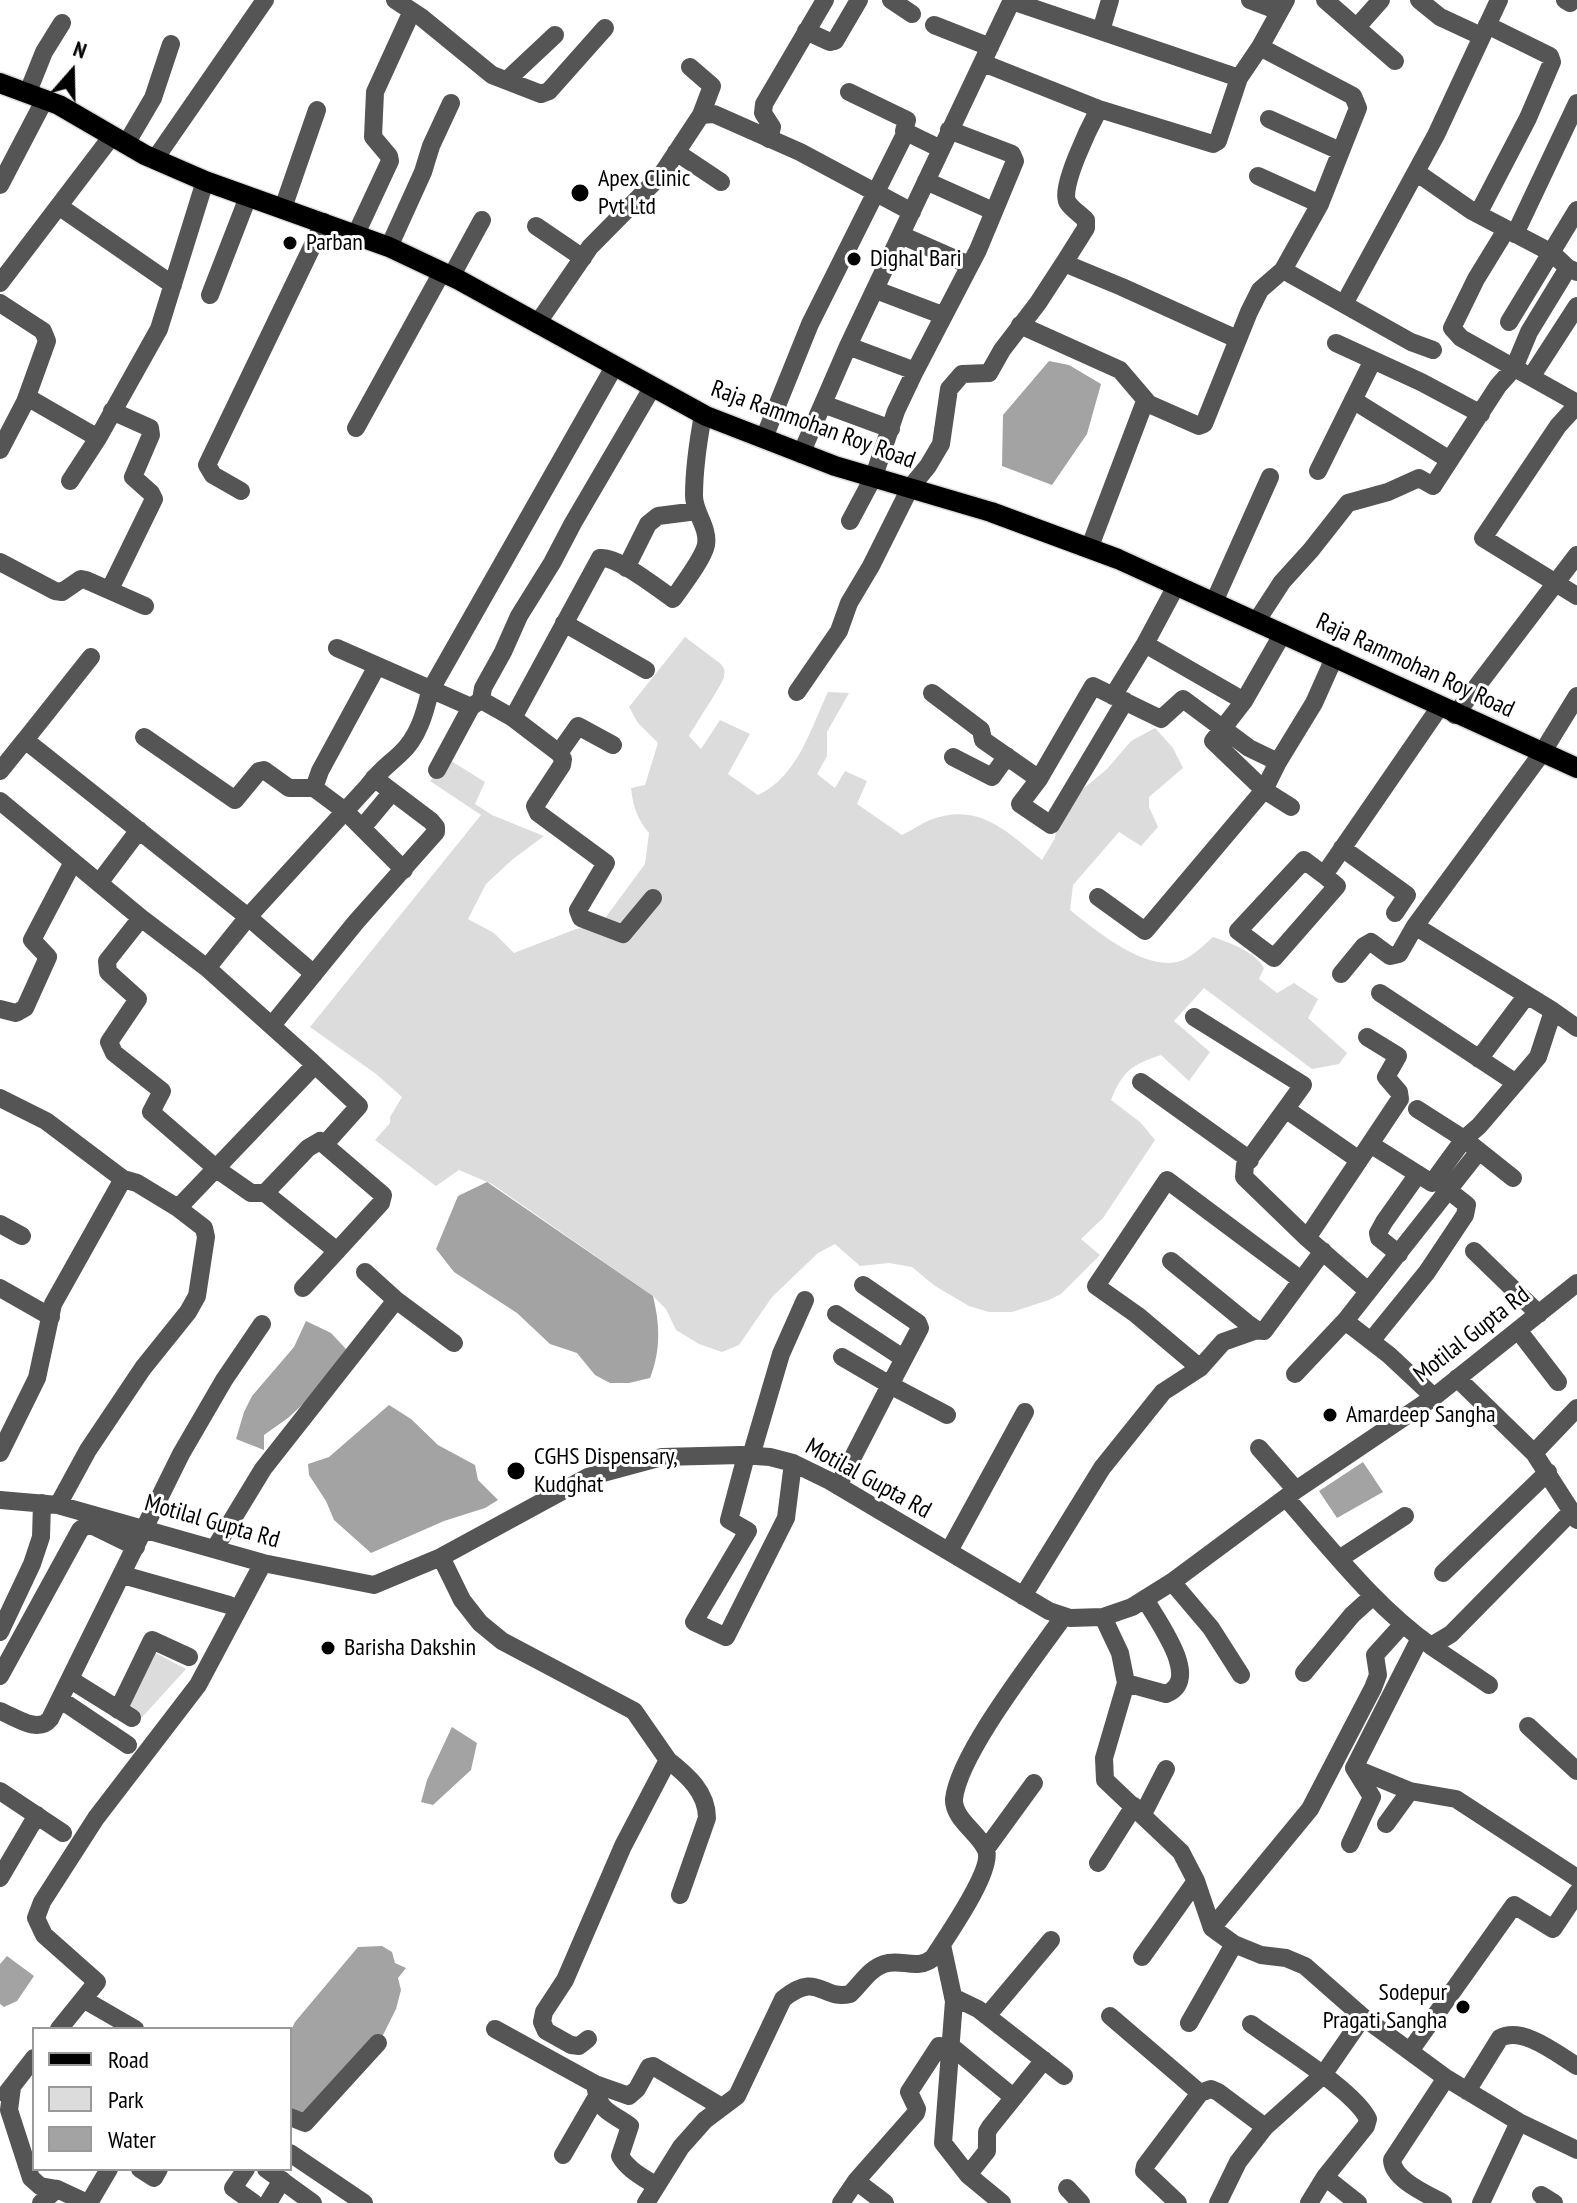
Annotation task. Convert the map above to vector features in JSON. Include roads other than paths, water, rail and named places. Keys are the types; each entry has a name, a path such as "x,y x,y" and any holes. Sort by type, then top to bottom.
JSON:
{"main road":[{"name":"Raja Rammohan Roy Road","path":"0,83 36,96 155,159 205,181 389,247 446,274 703,415 835,466 991,512 1118,559 1577,768"}],"street":[{"path":"155,159 265,0"},
{"path":"395,0 492,75 545,93 605,28"},
{"path":"769,139 772,127 763,113 764,104 825,0"},
{"path":"806,31 830,42 835,41 859,0"},
{"path":"891,0 912,14"},
{"path":"801,454 848,346 1012,0 1239,78"},
{"path":"1101,31 1110,0"},
{"path":"934,25 987,55 1099,109 1213,144 1218,141 1239,78 1283,6 1250,0"},
{"path":"1325,0 1395,61"},
{"path":"1357,27 1381,0"},
{"path":"1419,0 1440,17 1550,56 1552,62 1528,118 1478,214"},
{"path":"1344,304 1436,135 1499,0"},
{"path":"356,234 390,161 373,137 375,92 412,11"},
{"path":"0,185 36,96 44,52 62,23"},
{"path":"507,80 555,35"},
{"path":"0,283 153,98 171,44"},
{"path":"1020,325 1120,370 1149,404 1199,426 1204,424 1260,290 1283,270 1320,204 1358,108 1353,96 1260,47"},
{"path":"537,324 614,220 662,174 701,115 712,86 690,67"},
{"path":"764,438 810,324 906,132 907,120 849,92"},
{"path":"389,247 451,103"},
{"path":"1577,103 1510,232 1476,279 1452,328 1461,338 1577,404 1558,426 1483,538 1577,596"},
{"path":"797,692 839,631 843,615 910,488 941,444 949,389 962,374 989,373 1086,228 1086,220 1067,203 1065,193 1079,152 1099,109"},
{"path":"283,208 317,110"},
{"path":"701,115 714,114 769,139 912,212"},
{"path":"1269,119 1340,151"},
{"path":"850,521 874,476 896,411 969,265 1014,157 949,130"},
{"path":"906,132 941,149"},
{"path":"676,152 721,182"},
{"path":"1416,172 1478,214 1552,253 1573,270 1529,332 1522,372"},
{"path":"1258,176 1320,204"},
{"path":"70,481 98,438 159,329 205,181"},
{"path":"926,181 993,211"},
{"path":"210,295 248,197"},
{"path":"60,207 173,285"},
{"path":"1509,322 1577,210"},
{"path":"356,428 446,274 482,220"},
{"path":"241,491 213,475 207,465 324,222"},
{"path":"536,226 583,258"},
{"path":"901,235 969,265"},
{"path":"1064,263 1237,339"},
{"path":"1283,270 1411,342 1433,350"},
{"path":"876,290 942,315"},
{"path":"0,303 46,335 47,341 27,397 0,450"},
{"path":"1256,622 1282,582 1348,503 1388,492 1419,478 1433,486 1498,386 1522,372 1577,306"},
{"path":"1336,343 1481,414"},
{"path":"848,346 915,371"},
{"path":"1318,471 1373,360"},
{"path":"207,968 248,917 382,767 400,754 413,739 427,707 430,691 614,367"},
{"path":"437,770 476,703 519,616 652,388"},
{"path":"27,397 98,438"},
{"path":"1353,400 1448,459"},
{"path":"823,404 891,429"},
{"path":"1089,549 1140,411 1144,404 1149,404"},
{"path":"110,589 154,499 133,477 151,435 150,428 112,411"},
{"path":"513,718 600,558 608,558 626,568 673,599 706,545 704,524 693,499 694,469 703,415"},
{"path":"1214,602 1270,477"},
{"path":"626,568 648,524 658,516 697,511"},
{"path":"1324,875 1447,711 1577,555"},
{"path":"0,562 55,591 62,592 81,579 145,606"},
{"path":"1176,586 1119,699 1051,825 1020,804 1039,779 1093,686 1119,699 1161,719 1183,699 1225,727 1249,748 1278,762"},
{"path":"564,623 646,670"},
{"path":"1283,633 1244,701 1213,741 1264,790 1291,807"},
{"path":"1145,644 1244,701"},
{"path":"337,648 430,691 476,703 513,718 559,753 563,759 562,765 535,806 538,813 606,863 585,896 578,915 581,918 623,934 653,898"},
{"path":"1098,897 1145,931 1264,790 1314,703 1335,656"},
{"path":"0,771 91,657"},
{"path":"314,788 320,771 377,666"},
{"path":"932,693 981,730 983,740 1039,779"},
{"path":"1341,974 1371,942 1394,957 1399,954 1415,926 1542,753 1577,696"},
{"path":"559,753 578,726 613,745"},
{"path":"144,737 235,800 264,770 289,788 314,788 345,811 404,870"},
{"path":"25,740 248,917 314,974"},
{"path":"953,757 992,777 1007,756"},
{"path":"273,1024 356,922 436,832 436,827 374,778"},
{"path":"362,828 392,792"},
{"path":"0,801 273,1024 359,1106 325,1144"},
{"path":"99,883 139,830"},
{"path":"1342,848 1407,895 1395,913"},
{"path":"1304,860 1324,875 1337,886 1274,958 1238,931 1304,860"},
{"path":"0,1009 16,1013 25,1008 48,957 32,940 73,862"},
{"path":"141,918 107,961 108,972 138,999 109,1042 109,1047 162,1091 151,1112 216,1167 251,1193 265,1193 337,1251"},
{"path":"1415,926 1577,1028"},
{"path":"1380,993 1516,1083"},
{"path":"1479,1059 1527,995"},
{"path":"1370,1144 1432,1183 1464,1139 1538,1057 1553,1011"},
{"path":"1194,1017 1303,1085 1243,1169 1244,1177 1368,1291"},
{"path":"1307,1238 1400,1099 1399,1092 1386,1077 1398,1056 1367,1037"},
{"path":"178,1208 311,1069 312,1062"},
{"path":"1141,1082 1250,1160"},
{"path":"0,1098 46,1121 123,1179 137,1183 178,1208 204,1228 206,1237 197,1296 188,1312 143,1368 50,1504 36,1551 0,1632"},
{"path":"1417,1109 1464,1139 1513,1178"},
{"path":"1287,1110 1359,1160"},
{"path":"265,1193 315,1142 325,1144 383,1195 381,1203 303,1288"},
{"path":"1295,1374 1345,1321 1479,1151"},
{"path":"1399,1254 1379,1238 1378,1233 1418,1174"},
{"path":"2,1443 37,1378 53,1304 123,1179"},
{"path":"1200,1368 1137,1315 1096,1286 1167,1180 1301,1280"},
{"path":"1371,1341 1427,1272 1465,1215 1467,1205 1448,1190"},
{"path":"0,1224 22,1236"},
{"path":"1023,1596 1102,1468 1163,1392 1200,1368 1223,1342 1257,1330 1264,1331 1323,1251"},
{"path":"1474,1251 1539,1314"},
{"path":"1171,1261 1257,1330"},
{"path":"365,1272 396,1300 454,1343"},
{"name":"Motilal Gupta Rd","path":"0,1500 50,1504 263,1563 374,1585 441,1557 588,1477 662,1457 749,1456 793,1463 838,1486 1023,1596 1064,1616 1103,1617 1132,1607 1172,1582 1230,1537 1434,1397 1577,1283"},
{"path":"838,1486 919,1325 863,1285"},
{"path":"0,1288 51,1317"},
{"path":"215,1548 263,1469 396,1300"},
{"path":"793,1463 786,1518 726,1637 694,1622 748,1531 729,1520 781,1354 805,1300"},
{"path":"836,1314 903,1358"},
{"path":"1345,1321 1434,1397"},
{"path":"0,1711 38,1727 45,1725 61,1700 181,1454 224,1380 262,1324"},
{"path":"1518,1330 1558,1382"},
{"path":"842,1357 947,1415"},
{"path":"1354,1768 1426,1642 1451,1634 1574,1516 1534,1453 1457,1378"},
{"path":"949,1551 1025,1412"},
{"path":"1534,1453 1576,1412"},
{"path":"1259,1448 1339,1559 1373,1596 1426,1642 1489,1685"},
{"path":"1443,1573 1548,1472"},
{"path":"1339,1559 1405,1516"},
{"path":"0,1676 80,1530 93,1526 136,1547"},
{"path":"441,1557 462,1600 480,1623 502,1641 634,1711 668,1760 701,1792 707,1807 707,1818 680,1895"},
{"path":"61,2027 97,1982 44,1935 36,1918 42,1902 96,1818 198,1685 263,1563"},
{"path":"123,1575 229,1605"},
{"path":"1172,1582 1211,1628 1241,1675"},
{"path":"1304,1673 1352,1615 1373,1596"},
{"path":"1126,1683 1166,1694 1179,1684 1182,1675 1176,1655 1145,1599"},
{"path":"986,1849 969,1830 954,1804 957,1788 973,1751 1064,1616"},
{"path":"1103,1617 1120,1653 1126,1683 1103,1767 1105,1780 1181,1852 1196,1881 1212,1928 1234,1944 1261,1955 1286,1958 1305,1966 1363,2017 1446,2078 1519,2122 1577,2150"},
{"path":"1212,1928 1310,1809 1373,1688 1378,1675 1375,1655 1403,1624"},
{"path":"71,1680 125,1714 152,1640 189,1657"},
{"path":"61,1700 128,1745"},
{"path":"1528,1726 1577,1771"},
{"path":"588,2039 579,2046 571,2045 546,2031 542,2022 544,2012 565,1980 623,1846 668,1760"},
{"path":"1354,1768 1410,1791 1456,1799 1577,1878"},
{"path":"1350,1844 1372,1797 1354,1768"},
{"path":"1098,1863 1166,1769"},
{"path":"651,2193 681,2147 720,2106 737,2096 783,1999 795,1989 813,1985 850,1994 880,1965 926,1963 942,1945 985,1869 986,1849 1034,1783"},
{"path":"0,1791 63,1833"},
{"path":"1386,1824 1410,1791"},
{"path":"0,1878 37,1815"},
{"path":"1142,1957 1196,1881"},
{"path":"1410,2051 1514,1905 1553,1929 1577,1893"},
{"path":"987,2016 1051,1940"},
{"path":"1189,2023 1234,1944"},
{"path":"942,1945 953,1997 952,2047 943,2143 968,2175 1002,2203"},
{"path":"953,1997 987,2016 1064,2076"},
{"path":"83,1999 132,2027"},
{"path":"1110,2016 1200,2093"},
{"path":"1218,2203 1238,2162 1265,2127 1323,2075 1363,2017"},
{"path":"1251,2024 1323,2075 1362,2109 1368,2119 1309,2203"},
{"path":"495,2029 596,2091 633,2095 646,2071 653,2066 720,2106"},
{"path":"1467,2091 1500,2038 1507,2035 1522,2036 1577,2066"},
{"path":"292,2118 305,2123 378,2043"},
{"path":"841,2203 856,2181 916,2113 909,2092 936,2049 943,2045 952,2047 1013,2097"},
{"path":"968,2175 987,2151 990,2127 1044,2060"},
{"path":"32,2061 6,2094 31,2178 40,2186 57,2189 88,2203 108,2171"},
{"path":"1443,2203 1398,2175 1392,2167 1392,2160 1446,2078"},
{"path":"1178,2203 1149,2177 1144,2171 1145,2166 1200,2093 1211,2089 1218,2092 1265,2127"},
{"path":"563,2155 596,2091"},
{"path":"596,2091 601,2105 630,2126 620,2156 624,2163 651,2193 669,2203"},
{"path":"1481,2203 1519,2122"},
{"path":"292,2154 364,2203"},
{"path":"143,2171 154,2178 158,2171"},
{"path":"245,2171 233,2188 254,2203"},
{"path":"269,2171 313,2203"},
{"path":"1325,2177 1358,2203"},
{"path":"268,2203 282,2180"},
{"path":"856,2181 885,2203"},
{"path":"1067,2188 1081,2203"},
{"path":"41,2203 57,2189"}],"water":[{"path":"1049,361 1069,365 1101,384 1087,434 1052,485 1002,466 1003,415"},
{"path":"487,1182 653,1296 658,1337 650,1378 610,1383 595,1375 577,1353 550,1344 517,1313 454,1272 436,1249 458,1196"},
{"path":"306,1321 331,1333 346,1349 317,1391 264,1435 264,1450 236,1439 252,1396 294,1347"},
{"path":"389,1405 411,1419 438,1445 475,1465 478,1480 498,1500 371,1553 334,1520 309,1475 308,1464 329,1457"},
{"path":"1363,1462 1383,1492 1337,1518 1319,1491"},
{"path":"452,1727 477,1743 471,1770 433,1805 421,1802 427,1780"},
{"path":"382,1946 392,1952 395,1963 406,1968 398,1978 401,1990 396,2009 382,2037 311,2111 292,2118 292,2028 358,1947"},
{"path":"7,1956 34,1976 17,2001 4,2007 0,2004 0,1964"}],"place":[{"name":"Apex Clinic Pvt Ltd","path":"580,193"},
{"name":"Parban","path":"290,243"},
{"name":"Dighal Bari","path":"854,259"},
{"name":"Amardeep Sangha","path":"1330,1415"},
{"name":"CGHS Dispensary, Kudghat","path":"516,1471"},
{"name":"Barisha Dakshin","path":"328,1648"},
{"name":"Sodepur Pragati Sangha","path":"1463,2007"}]}
